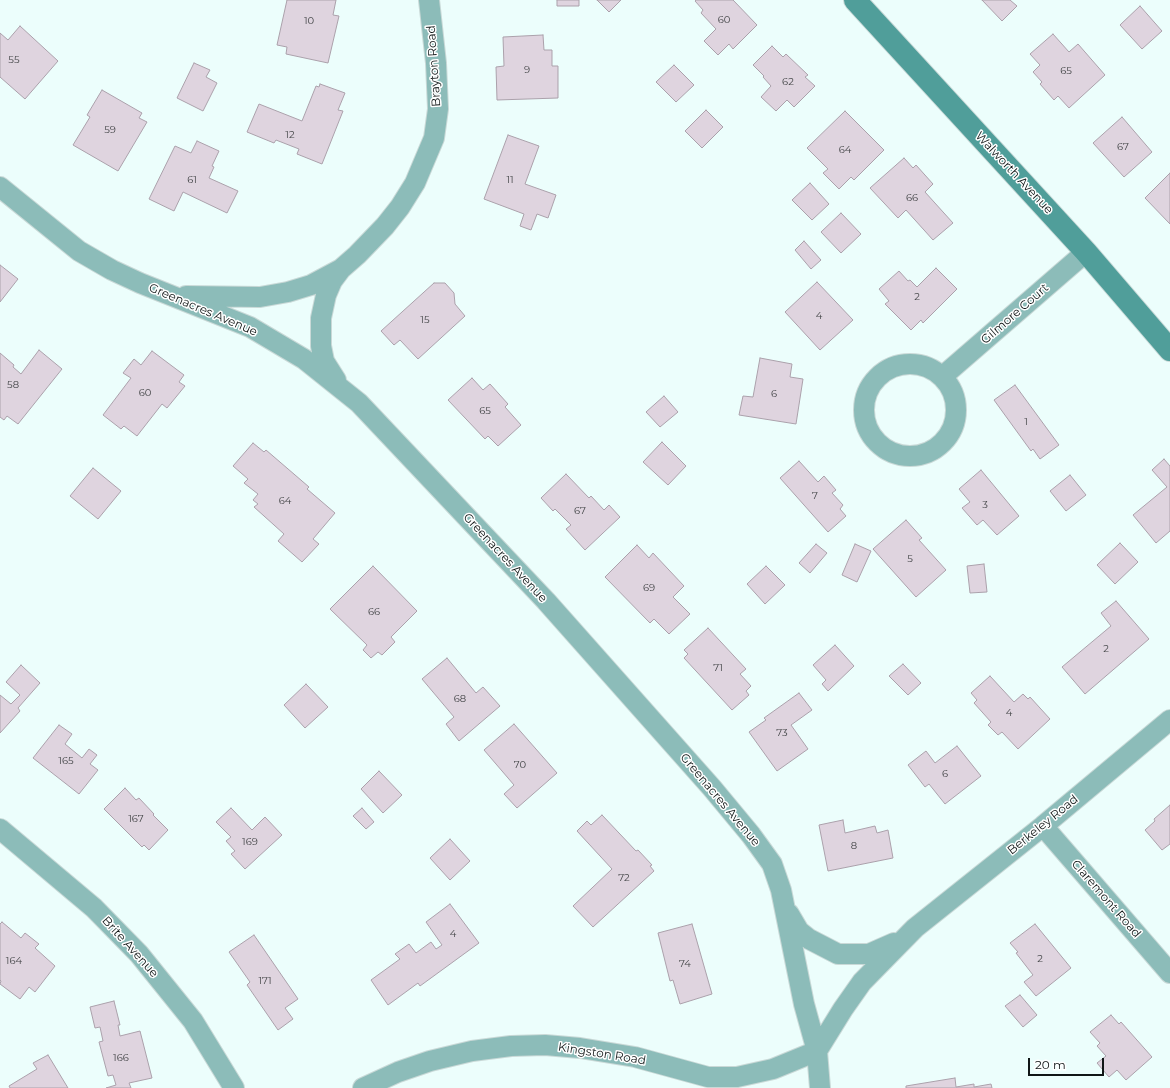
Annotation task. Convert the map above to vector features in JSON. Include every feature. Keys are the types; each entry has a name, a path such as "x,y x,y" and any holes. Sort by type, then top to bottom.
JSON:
{"street":[{"name":"Brayton Road","path":"342,390 324,362 321,339 321,318 326,295 332,281 341,269 385,226 400,207 415,183 434,138 438,101 436,63 429,0"},
{"name":"Walworth Avenue","path":"855,0 1086,252 1170,350"},
{"name":"Greenacres Avenue","path":"0,187 79,251 112,270 166,294 250,327 304,359 358,403 546,601 712,788 772,864 781,890 804,1004 817,1051 820,1088"},
{"name":"Gilmore Court","path":"943,376 1086,252"},
{"name":"Brayton Road","path":"166,294 203,297 260,297 288,292 311,285 341,269"},
{"path":"902,363 925,365 943,376 952,390 956,402 955,420 952,430 942,444 929,452 916,456 899,455 884,449 870,435 865,425 863,411 865,396 874,379 886,370 902,363"},
{"name":"Berkeley Road","path":"784,906 799,931 809,939 838,954 869,954 896,942 1043,826 1170,720"},
{"name":"Claremont Road","path":"1043,826 1170,973"},
{"name":"Brite Avenue","path":"0,829 94,908 139,954 194,1022 234,1088"},
{"name":"Berkeley Road","path":"817,1051 842,1009 862,982 915,928"},
{"name":"Kingston Road","path":"363,1088 398,1072 430,1061 472,1051 511,1046 545,1045 580,1048 635,1057 708,1077 737,1077 773,1069 817,1051"}],"building":[{"path":"287,0 336,0 333,15 339,16 328,63 286,54 287,47 277,45"},
{"path":"557,0 579,0 579,6 557,6"},
{"path":"597,0 621,0 609,12"},
{"path":"733,0 757,25 733,49 729,44 718,55 704,41 716,29 701,13 703,10 695,1"},
{"path":"982,0 1010,0 1017,6 1002,21"},
{"path":"1140,6 1162,31 1142,49 1120,25"},
{"path":"20,26 58,61 25,99 0,77 0,33 8,40"},
{"path":"1053,34 1069,52 1078,44 1105,75 1069,108 1058,96 1054,100 1040,84 1042,82 1033,72 1040,65 1030,54"},
{"path":"543,35 544,50 552,50 552,66 558,66 558,98 497,100 496,67 504,66 503,37"},
{"path":"772,46 783,57 786,54 808,75 805,77 815,86 794,107 787,100 776,111 761,97 771,86 753,65"},
{"path":"194,63 210,70 206,77 217,83 203,111 177,98"},
{"path":"674,65 694,85 676,102 656,82"},
{"path":"320,84 345,93 338,110 343,111 322,164 297,154 299,149 276,140 274,143 247,132 259,104 302,121 316,86 319,87"},
{"path":"102,90 142,113 139,118 147,122 118,171 73,145 90,117 87,115"},
{"path":"706,110 723,127 702,148 685,131"},
{"path":"845,111 884,150 854,180 851,177 839,189 823,173 828,169 807,148"},
{"path":"1122,117 1152,152 1124,177 1093,143"},
{"path":"508,135 539,146 525,184 556,195 548,218 537,214 531,230 520,226 524,214 484,199"},
{"path":"197,141 219,151 212,166 214,167 209,178 238,191 227,213 183,192 174,211 149,199 175,146 191,153"},
{"path":"904,158 913,168 916,165 933,184 925,192 953,223 933,240 906,210 898,218 870,188"},
{"path":"1170,173 1170,224 1145,198"},
{"path":"810,183 829,204 812,220 792,200"},
{"path":"841,213 861,234 841,253 821,232"},
{"path":"804,241 821,260 811,269 795,250"},
{"path":"0,265 18,279 0,302"},
{"path":"936,268 957,289 923,323 921,320 911,330 885,304 889,301 879,289 899,271 908,281 910,280 917,287"},
{"path":"817,282 853,320 820,350 785,312"},
{"path":"434,283 445,283 454,293 455,304 465,316 418,359 400,340 394,345 381,331"},
{"path":"39,350 62,369 18,424 7,416 4,420 0,417 0,353 14,365 13,367 21,374"},
{"path":"152,351 184,375 179,382 185,386 167,408 162,404 137,436 124,426 121,429 103,415 131,378 123,373 134,359 141,365"},
{"path":"760,358 792,364 790,377 803,379 796,424 739,415 743,396 753,397"},
{"path":"472,378 483,390 490,384 508,404 505,407 521,425 498,446 488,436 485,439 448,400"},
{"path":"1015,385 1059,445 1040,459 1033,449 1031,451 994,400"},
{"path":"664,396 678,412 660,427 646,412"},
{"path":"662,442 686,466 668,485 643,462"},
{"path":"253,443 264,452 266,450 309,487 307,489 335,513 313,539 319,544 302,562 278,541 284,534 254,507 258,504 253,500 258,494 244,483 248,479 233,466"},
{"path":"1164,459 1170,466 1170,531 1156,543 1133,515 1167,487 1152,470"},
{"path":"799,461 818,482 824,476 836,490 832,493 843,505 840,509 846,516 828,532 780,478"},
{"path":"93,468 121,491 98,519 70,496"},
{"path":"981,470 1019,516 997,535 983,520 977,525 962,508 970,502 959,489"},
{"path":"566,474 589,498 591,496 604,510 609,505 620,517 585,550 566,529 571,525 555,509 553,511 541,498"},
{"path":"1070,475 1086,495 1066,511 1050,491"},
{"path":"906,520 922,538 919,540 946,570 916,597 873,549"},
{"path":"1120,543 1138,562 1115,584 1097,565"},
{"path":"816,544 827,553 810,573 799,563"},
{"path":"855,544 871,551 857,582 842,575"},
{"path":"637,545 649,558 653,553 684,586 673,597 690,614 669,634 654,619 650,623 605,577"},
{"path":"984,564 987,592 970,593 967,566"},
{"path":"373,566 417,611 391,637 395,642 382,655 378,652 371,658 363,650 367,645 330,609"},
{"path":"766,566 785,585 765,604 747,584"},
{"path":"1116,601 1149,639 1085,694 1062,667 1111,626 1101,613"},
{"path":"708,628 746,669 740,674 751,686 746,691 749,695 732,710 684,658 688,654 684,650"},
{"path":"835,645 854,666 828,691 822,684 826,680 813,665"},
{"path":"447,658 476,693 483,687 500,706 459,741 446,724 454,717 422,679"},
{"path":"903,664 921,683 908,695 889,676"},
{"path":"21,665 40,683 18,708 20,711 0,733 0,695 11,704 20,695 6,682"},
{"path":"990,676 1014,702 1023,694 1028,699 1030,697 1050,719 1018,749 1002,732 998,735 988,725 991,722 974,703 977,700 971,693"},
{"path":"306,684 328,707 305,728 284,705"},
{"path":"799,693 812,710 791,725 808,749 777,771 749,732 766,720 764,718"},
{"path":"514,724 557,773 517,808 504,794 514,785 484,750"},
{"path":"59,725 72,734 65,744 82,758 89,749 97,755 90,764 98,770 79,794 33,758"},
{"path":"957,746 981,776 945,804 929,784 925,787 908,765 926,751 935,763"},
{"path":"379,771 402,795 383,813 361,789"},
{"path":"125,788 136,800 139,798 168,830 149,850 144,845 142,847 104,809"},
{"path":"1170,805 1170,844 1162,850 1145,830 1155,821 1154,819"},
{"path":"231,808 252,830 265,817 282,835 245,869 231,854 235,851 226,841 231,837 216,822"},
{"path":"362,808 374,822 366,829 353,816"},
{"path":"602,815 636,851 638,850 652,865 650,866 654,871 593,927 573,906 612,869 577,831 587,821 591,825"},
{"path":"843,820 845,833 875,826 877,833 888,830 893,858 828,871 819,825"},
{"path":"450,839 470,861 450,880 430,858"},
{"path":"450,904 479,943 420,986 418,983 388,1005 371,980 400,959 395,954 409,944 416,953 431,942 436,949 442,945 426,922"},
{"path":"2,922 21,938 25,933 39,944 35,948 55,966 35,992 29,987 20,999 0,984 0,924"},
{"path":"692,924 712,994 680,1004 673,980 670,981 658,933"},
{"path":"1035,924 1071,968 1036,996 1024,982 1033,975 1016,953 1018,952 1010,943"},
{"path":"254,935 298,999 285,1008 293,1019 278,1030 247,985 250,982 229,952"},
{"path":"1020,995 1037,1015 1023,1027 1005,1006"},
{"path":"114,1001 120,1025 118,1025 120,1036 140,1031 152,1078 129,1083 131,1088 106,1088 116,1085 113,1075 108,1076 99,1042 103,1041 100,1027 95,1028 90,1007"},
{"path":"1111,1015 1119,1024 1121,1022 1152,1057 1126,1080 1117,1070 1109,1077 1097,1063 1106,1056 1097,1046 1100,1043 1090,1032"},
{"path":"48,1055 68,1088 10,1088 9,1086 37,1069 33,1063"},
{"path":"955,1078 956,1087 974,1084 974,1087 991,1084 992,1088 906,1088 906,1086"}]}
